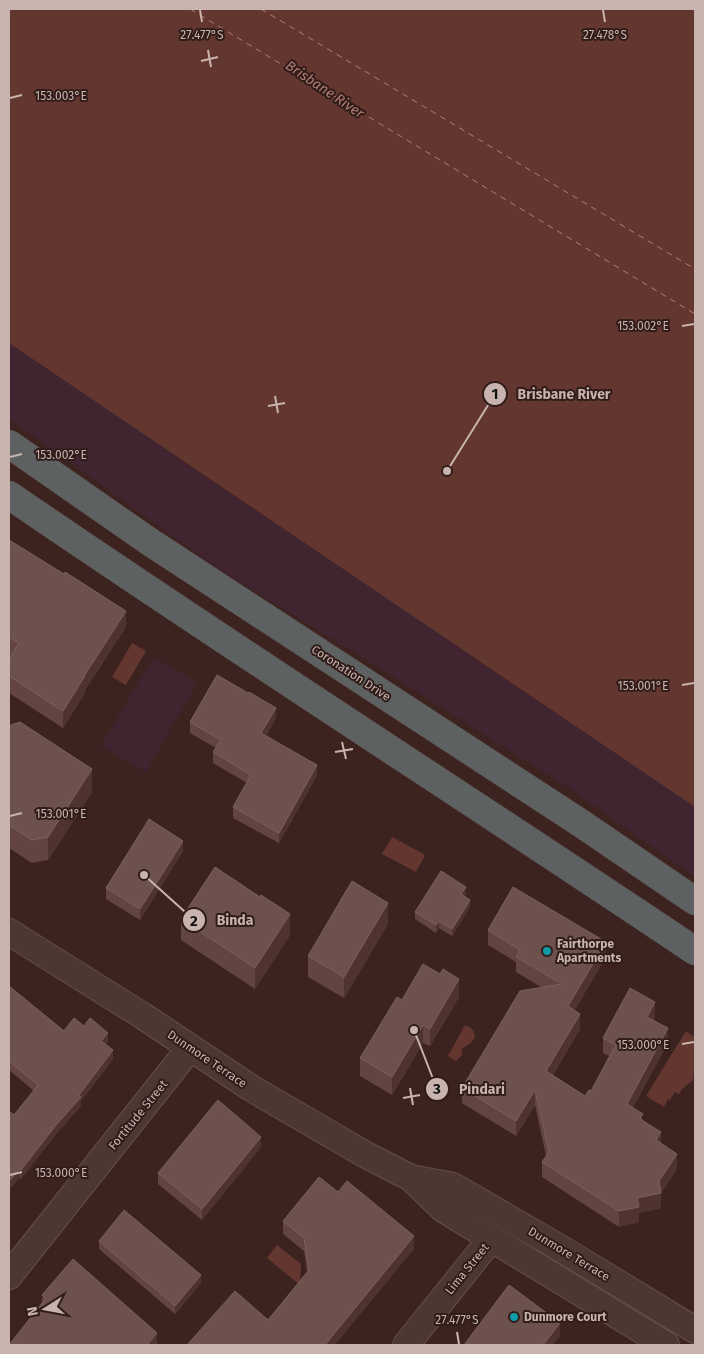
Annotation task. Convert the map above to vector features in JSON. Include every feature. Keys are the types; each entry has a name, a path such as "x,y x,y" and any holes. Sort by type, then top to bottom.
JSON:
{"highway":[{"name":"Coronation Drive","path":"9,444 150,542 582,824 695,901"},
{"path":"9,495 128,577 513,829 695,951"}],"street":[{"name":"Dunmore Terrace","path":"9,932 143,1016 251,1088 366,1155 411,1178 453,1186 695,1330"},
{"name":"Fortitude Street","path":"9,1276 190,1048"},
{"name":"Dunmore Terrace","path":"411,1178 443,1209 666,1345"},
{"name":"Lima Street","path":"406,1345 491,1239"}],"shaded area":[{"path":"9,343 695,807 695,877 573,791 217,568 9,419"},
{"path":"153,657 195,681 196,685 146,772 101,746"}],"water":[{"name":"Brisbane River","path":"9,9 695,9 695,807 9,343"},
{"path":"132,643 146,651 126,685 112,677"},
{"path":"392,837 425,855 416,872 382,854"},
{"path":"465,1025 471,1028 475,1036 472,1042 462,1049 462,1055 456,1061 448,1056"},
{"path":"686,1031 695,1037 693,1080 679,1094 675,1092 670,1100 668,1099 664,1107 646,1096"},
{"path":"277,1245 301,1264 300,1285 267,1258"}],"building":[{"path":"9,540 64,574 65,572 126,611 63,711 9,676 9,659 19,643 9,637"},
{"path":"217,675 276,708 261,733 317,765 279,833 233,807 251,775 213,752 221,740 190,722"},
{"path":"20,722 92,769 48,837 32,840 9,825 9,728 11,725"},
{"path":"149,819 183,841 140,909 106,888"},
{"path":"215,867 260,897 261,895 290,914 255,968 181,919"},
{"path":"441,871 466,887 461,894 470,900 452,929 439,921 436,925 415,912"},
{"path":"352,881 388,903 344,977 308,956"},
{"path":"513,887 606,942 568,1006 580,1014 546,1071 585,1096 589,1090 591,1091 616,1045 603,1038 630,988 655,1002 647,1017 668,1028 627,1104 643,1114 640,1119 661,1132 656,1140 677,1154 659,1181 661,1193 637,1198 639,1207 619,1211 542,1162 549,1152 535,1090 516,1121 462,1088 520,991 562,984 516,957 520,950 488,930"},
{"path":"423,964 440,974 443,969 459,979 430,1029 423,1025 392,1077 360,1058 397,997 402,1000"},
{"path":"9,986 64,1031 74,1018 84,1026 90,1018 108,1033 101,1041 113,1050 79,1095 81,1097 56,1125 21,1170 9,1181 9,1111 14,1115 38,1085 9,1061"},
{"path":"218,1100 261,1137 202,1209 158,1173"},
{"path":"319,1177 338,1192 347,1181 414,1236 325,1345 187,1345 235,1291 268,1320 309,1270 304,1238 283,1221"},
{"path":"124,1210 201,1275 175,1306 99,1241"},
{"path":"73,1259 157,1333 147,1345 9,1345 46,1298 42,1295"},
{"name":"Dunmore Court","path":"509,1285 560,1323 543,1345 464,1345"}],"ferry route":[{"path":"190,9 695,314"},
{"path":"261,9 695,269"}],"place":[{"name":"Brisbane River","path":"447,471"},
{"name":"Binda","path":"144,875"},
{"name":"Fairthorpe Apartments","path":"547,951"},
{"name":"Pindari","path":"414,1030"},
{"name":"Dunmore Court","path":"514,1317"}]}
